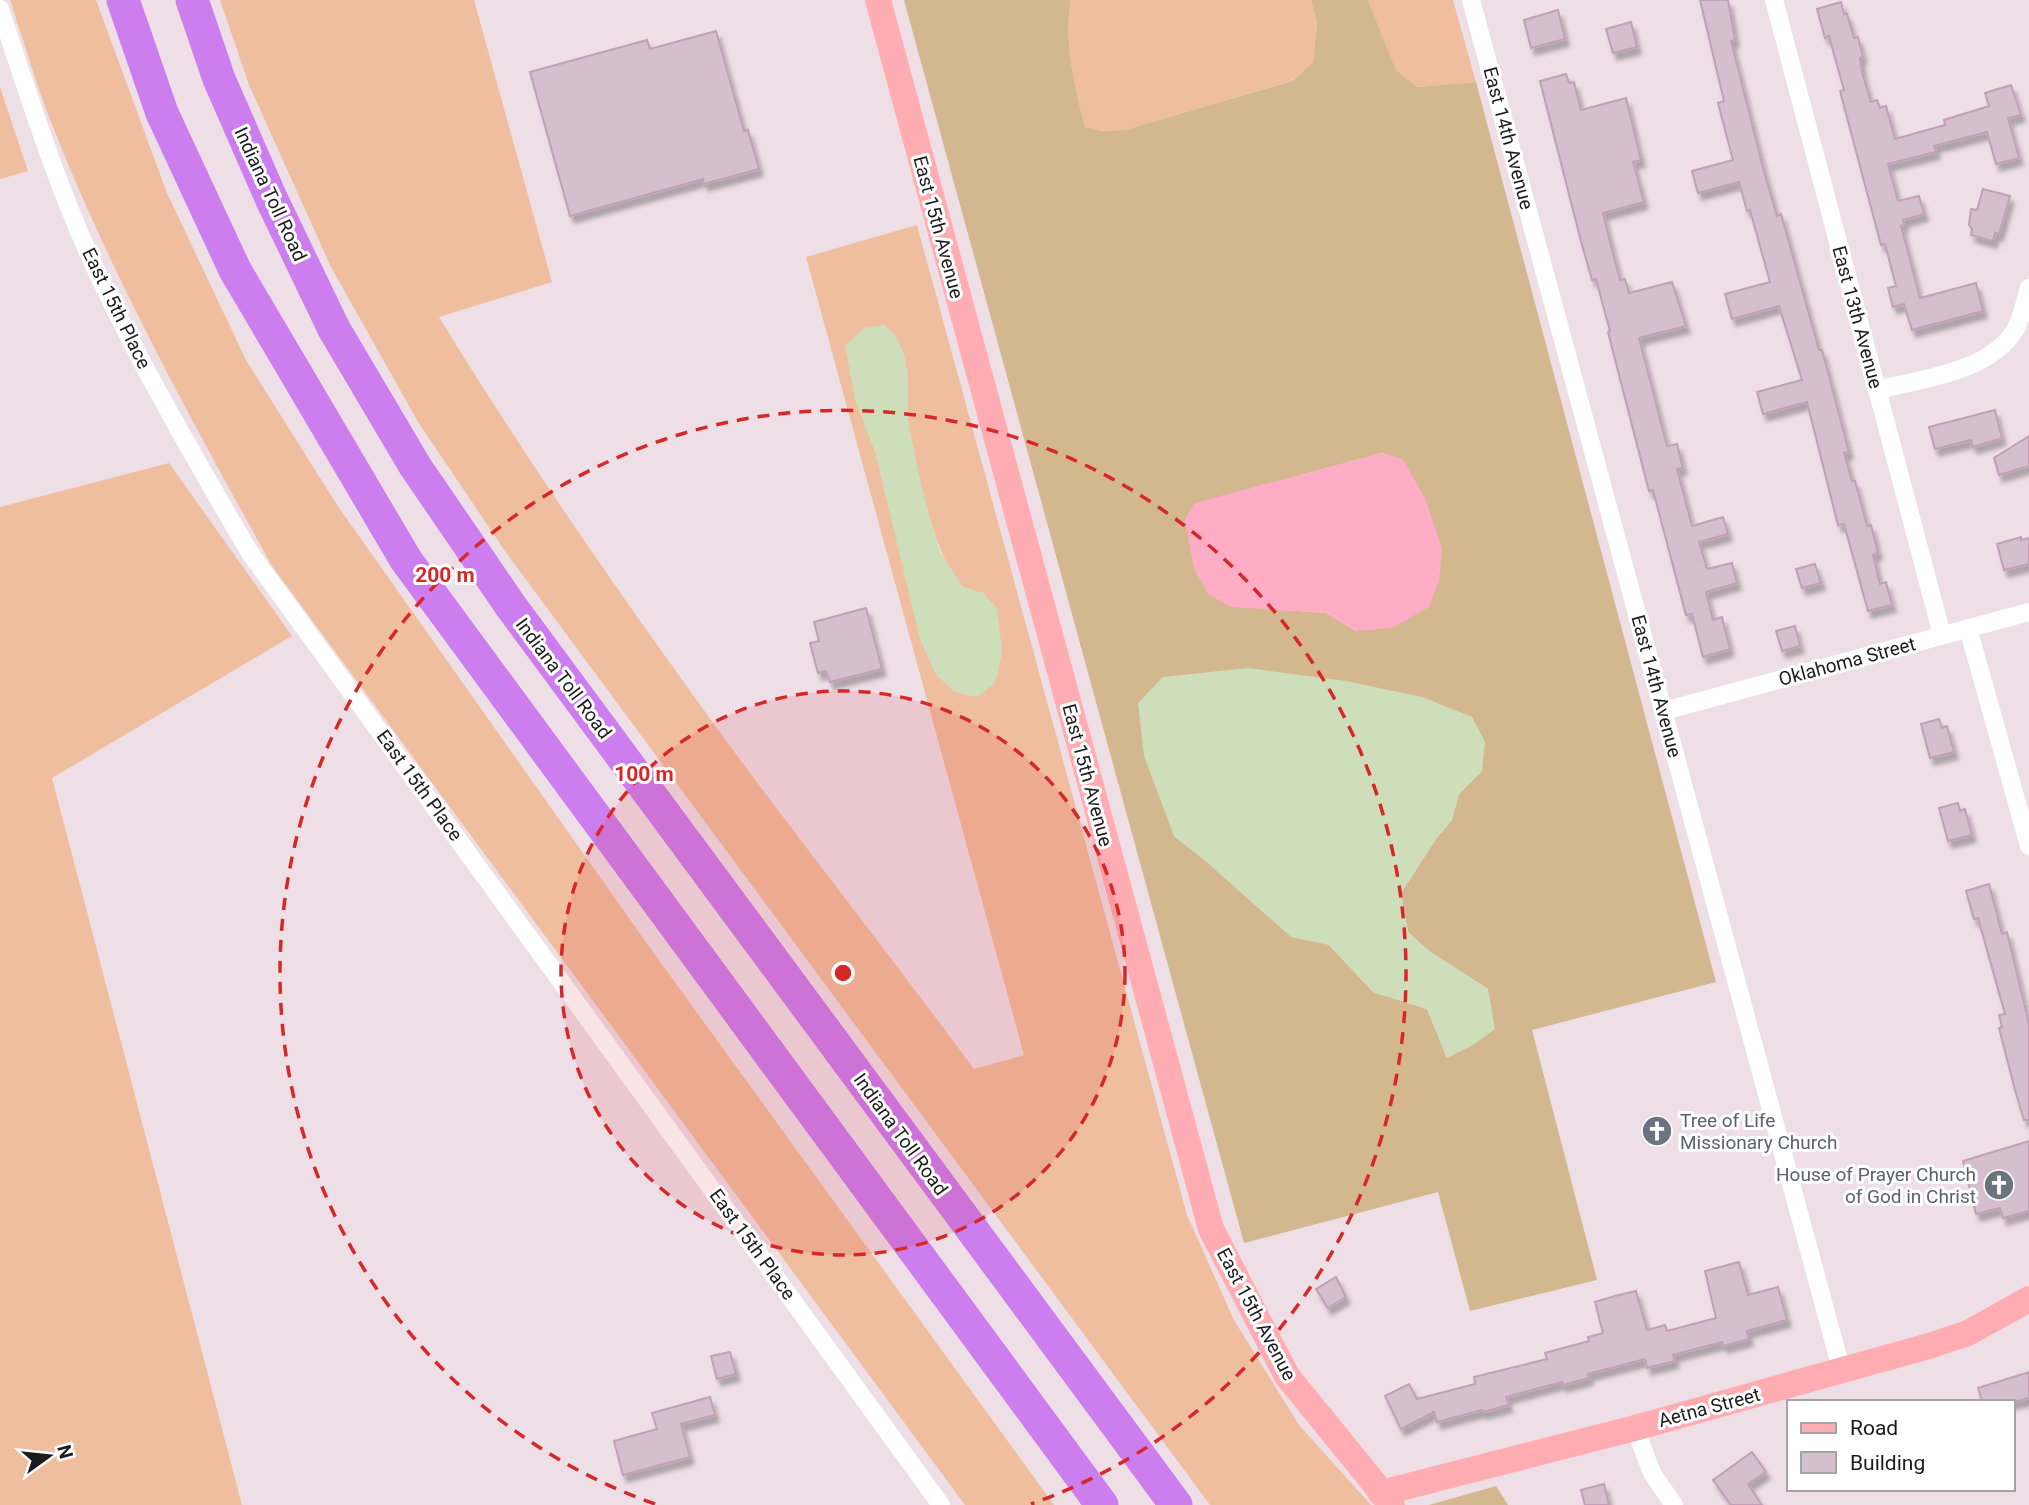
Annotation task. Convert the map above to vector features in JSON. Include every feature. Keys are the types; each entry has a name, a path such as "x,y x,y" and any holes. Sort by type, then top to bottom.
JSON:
{"highway":[{"path":"123,0 162,113 235,270 406,560 1102,1505"},
{"name":"Indiana Toll Road","path":"192,0 219,79 271,198 334,329 415,466 510,605 1176,1505"}],"street":[{"name":"East 15th Avenue","path":"878,0 1211,1229 1287,1376 1387,1499"},
{"name":"East 14th Avenue","path":"1471,0 1842,1371"},
{"name":"East 13th Avenue","path":"1774,0 1942,635"},
{"name":"East 15th Place","path":"0,9 51,164 108,295 175,423 250,553 941,1505"},
{"path":"1877,390 1957,369 1990,355 2004,345 2014,331 2029,288"},
{"name":"Oklahoma Street","path":"1664,710 2029,611"},
{"path":"1968,628 2029,846"},
{"name":"Aetna Street","path":"1387,1499 1950,1340 1994,1320 2029,1299"},
{"path":"1635,1427 1645,1459 1674,1505"}],"shaded area":[{"path":"10,0 96,0 167,193 246,360 337,505 648,945 1054,1505 965,1505 272,566 184,404 101,240 47,111"},
{"path":"220,0 474,0 552,282 439,317 551,491 669,661 750,773 974,1069 1024,1055 806,257 917,225 1187,1215 1234,1320 1299,1425 1371,1505 1210,1505 507,554 418,422 331,267 249,85","holes":["884,325 894,336 904,358 910,436 935,534 953,575 963,587 983,593 1002,651 995,683 977,696 855,399"]},
{"path":"904,0 1071,0 1069,48 1077,96 1085,127 1102,131 1125,130 1292,81 1313,63 1317,23 1311,0 1368,0 1396,70 1417,87 1476,82 1716,982 1532,1030 1597,1280 1470,1311 1438,1192 1244,1243","holes":["1382,453 1403,460 1356,631 1326,613 1283,610 1194,504","1482,771 1459,794 1452,820 1436,839 1401,893 1408,932 1429,951 1488,989 1447,1058 1427,1009 1373,992 1329,945 1174,836"]},
{"path":"1071,0 1311,0 1317,23 1313,64 1291,81 1125,130 1102,131 1085,127 1069,48"},
{"path":"1368,0 1453,0 1476,82 1417,87 1396,70"},
{"path":"0,87 28,171 0,179"},
{"path":"169,463 292,636 52,778 242,1505 0,1505 0,507"},
{"path":"1496,1486 1508,1505 1429,1505"}],"green space":[{"path":"884,325 896,336 904,354 908,376 908,421 922,489 940,552 963,587 983,593 997,608 1002,651 995,683 977,697 955,692 936,675 920,639 875,452 855,399 845,346 864,328"},
{"path":"1248,668 1346,681 1422,697 1472,717 1485,742 1482,771 1459,794 1452,820 1436,839 1401,893 1408,932 1429,951 1488,989 1495,1029 1473,1045 1447,1058 1427,1009 1373,992 1329,945 1291,937 1174,836 1144,756 1138,703 1163,677"}],"sand":[{"path":"1382,453 1403,460 1425,498 1442,548 1439,581 1429,607 1392,628 1356,631 1326,613 1231,607 1208,594 1194,569 1185,519 1195,503"}],"building":[{"path":"1700,0 1728,0 1735,40 1731,41 1763,168 1777,216 1781,214 1819,350 1822,350 1849,452 1844,453 1867,526 1871,525 1878,553 1873,555 1880,584 1886,582 1892,605 1868,611 1844,524 1838,525 1807,402 1763,414 1757,392 1802,380 1779,306 1732,319 1725,294 1770,282 1750,210 1747,211 1739,182 1698,193 1692,171 1733,160 1718,103 1724,101"},
{"path":"1841,2 1854,38 1858,37 1863,57 1860,58 1862,72 1871,102 1877,100 1880,108 1886,106 1895,139 1945,125 1944,120 1989,106 1985,93 2011,85 2021,115 2008,118 2019,158 1996,164 1987,132 1934,146 1936,152 1888,164 1898,201 1919,196 1924,214 1903,220 1904,225 1901,226 1920,298 1976,283 1983,311 1912,330 1904,304 1893,307 1888,288 1896,286 1885,244 1881,245 1840,91 1844,90 1829,36 1825,38 1817,9"},
{"path":"1558,10 1565,39 1531,48 1524,20"},
{"path":"1631,22 1637,47 1613,53 1606,29"},
{"path":"716,31 744,131 748,130 759,169 704,184 703,179 570,216 530,72 647,40 650,49"},
{"path":"1566,74 1569,83 1574,82 1581,110 1626,98 1641,160 1633,162 1644,202 1603,213 1620,280 1625,279 1629,293 1672,282 1686,326 1639,338 1667,446 1677,444 1683,468 1677,469 1692,526 1723,517 1728,534 1699,542 1707,569 1732,563 1737,583 1706,592 1713,620 1722,617 1730,649 1703,657 1692,614 1686,615 1653,490 1649,491 1608,332 1610,331 1596,279 1592,280 1581,241 1540,81"},
{"path":"1983,189 2010,196 1999,234 1995,233 1993,241 1971,235 1972,229 1969,225 1971,209 1977,210"},
{"path":"1995,410 2002,438 1973,447 1971,440 1935,449 1929,427"},
{"path":"2029,436 2029,466 1999,475 1994,458"},
{"path":"2021,537 2021,540 2029,538 2029,564 2004,570 1997,544"},
{"path":"1815,564 1821,583 1802,588 1796,569"},
{"path":"866,608 882,669 830,682 826,671 818,673 810,643 819,641 814,622"},
{"path":"1795,626 1800,646 1782,651 1776,631"},
{"path":"1939,719 1942,728 1947,726 1954,752 1930,758 1921,724"},
{"path":"1958,803 1960,811 1965,809 1972,835 1948,841 1939,808"},
{"path":"1989,884 2002,934 2007,932 2029,1024 2029,1120 2024,1120 2015,1090 1999,1028 2002,1027 1999,1015 2005,1014 1978,918 1974,919 1966,891"},
{"name":"House of Prayer Church of God in Christ","path":"2029,1141 2029,1211 2003,1218 2000,1208 1976,1214 1963,1161"},
{"path":"1739,1262 1748,1295 1778,1287 1787,1320 1747,1331 1749,1339 1723,1346 1722,1342 1673,1355 1675,1361 1647,1368 1645,1359 1588,1374 1589,1378 1563,1385 1562,1382 1506,1397 1509,1405 1483,1412 1482,1410 1437,1422 1434,1412 1401,1429 1385,1396 1409,1384 1417,1399 1475,1384 1474,1377 1547,1359 1545,1353 1589,1341 1588,1337 1603,1333 1595,1302 1636,1291 1647,1330 1665,1325 1667,1331 1716,1318 1705,1271"},
{"path":"1336,1277 1346,1297 1328,1308 1316,1289"},
{"path":"730,1352 736,1374 717,1379 711,1356"},
{"path":"2029,1372 2029,1398 2015,1402 1981,1400 1978,1388"},
{"path":"710,1397 715,1415 681,1424 690,1457 623,1475 614,1441 657,1429 652,1413"},
{"path":"1752,1452 1766,1472 1748,1484 1762,1505 1731,1505 1713,1480"},
{"path":"1604,1484 1609,1505 1585,1505 1581,1490"}],"place":[{"name":"Tree of Life Missionary Church","path":"1657,1131"},
{"name":"House of Prayer Church of God in Christ","path":"1999,1185"}]}
